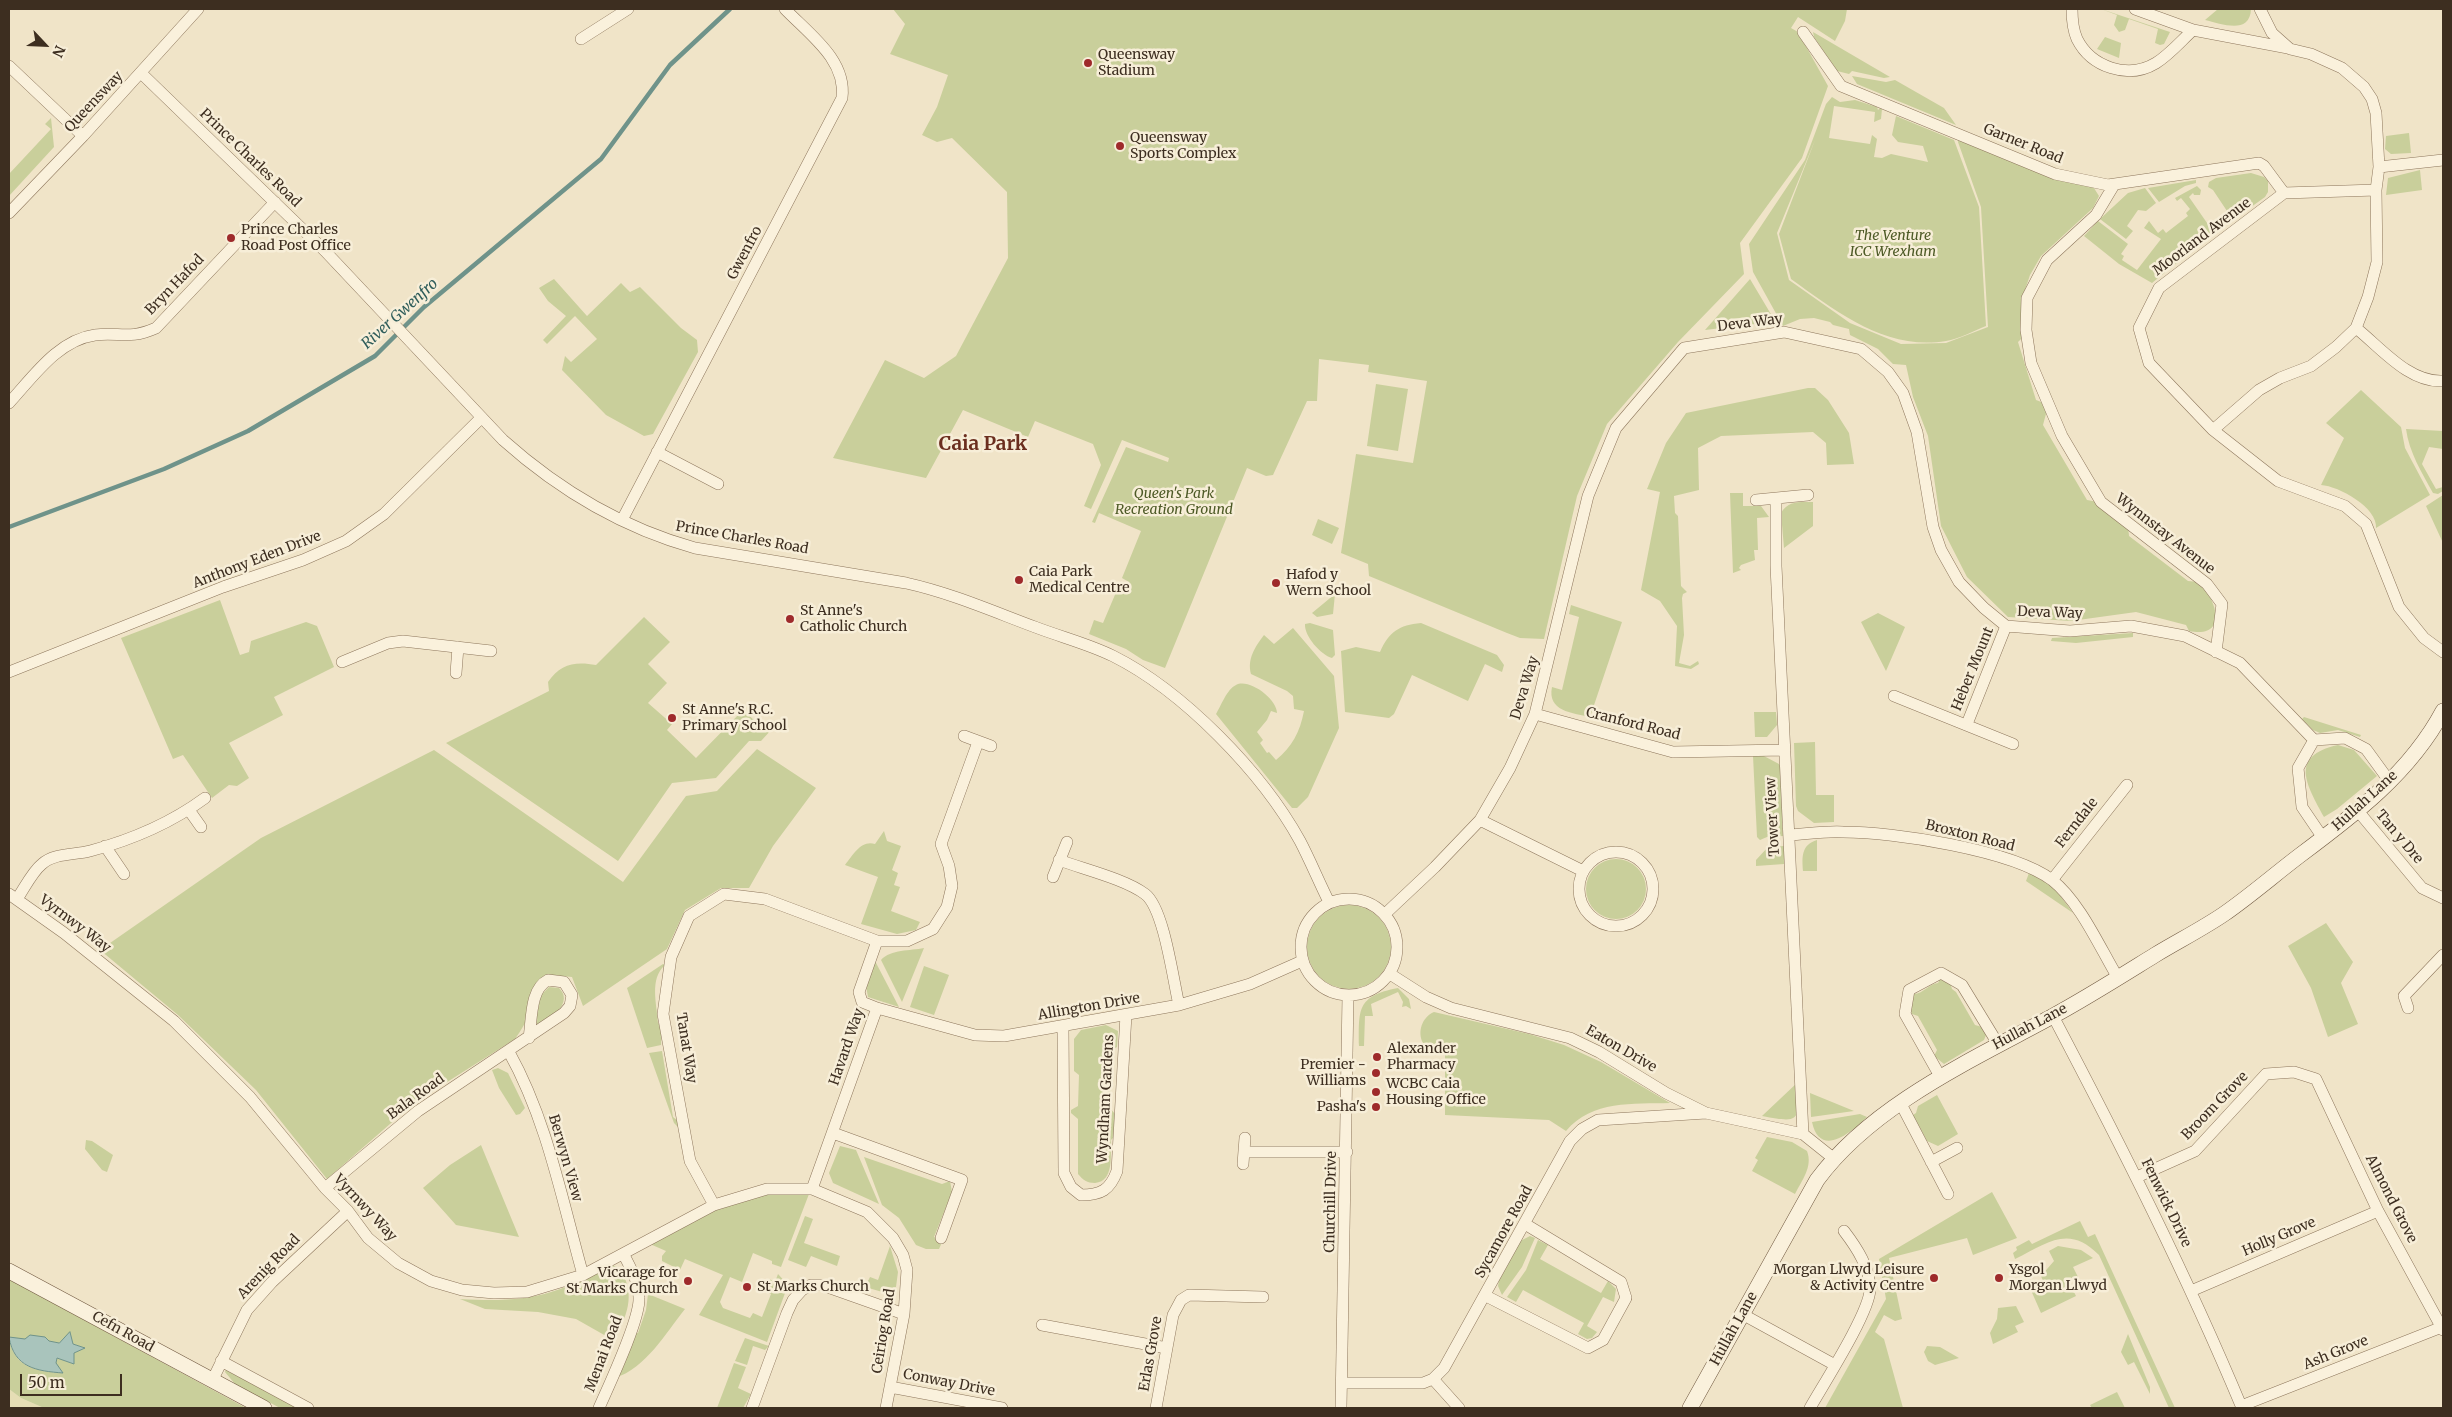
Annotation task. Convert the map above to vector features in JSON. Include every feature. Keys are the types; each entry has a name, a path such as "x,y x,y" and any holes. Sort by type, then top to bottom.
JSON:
{"street":[{"name":"Queensway","path":"9,213 83,136 198,9"},
{"path":"581,39 628,9"},
{"name":"Gwenfro","path":"622,520 842,98 844,84 835,61 785,9"},
{"path":"2072,9 2077,39 2088,54 2105,66 2117,70 2143,69 2155,63 2193,30"},
{"path":"2135,9 2193,30 2290,49 2330,61 2354,76 2364,87 2372,99 2376,113 2378,168 2376,190 2376,262 2368,297 2356,328 2336,347 2311,366 2280,378 2258,390 2213,430"},
{"path":"2260,9 2272,33 2290,49"},
{"name":"Garner Road","path":"1803,32 1841,86 2055,174 2114,185 2259,163 2264,166 2284,193"},
{"path":"9,66 83,136"},
{"name":"Prince Charles Road","path":"141,73 325,251 481,418 533,466 588,503 661,537 696,548 858,574 938,590 1111,656 1142,672 1199,716 1220,736 1258,782 1299,839 1329,902"},
{"path":"2378,168 2443,160"},
{"name":"Wynnstay Avenue","path":"2114,185 2096,215 2047,260 2027,298 2026,330 2031,364 2062,436 2101,502 2207,584 2222,604 2216,652"},
{"path":"2284,193 2376,190"},
{"name":"Moorland Avenue","path":"2284,193 2159,288 2139,328 2149,363 2213,430 2278,481 2345,506 2366,524 2399,607 2424,638 2443,652"},
{"name":"Bryn Hafod","path":"9,403 52,356 69,344 82,338 97,335 130,336 156,328 275,202"},
{"path":"2356,328 2418,378 2431,382 2443,381"},
{"name":"Deva Way","path":"1385,914 1435,867 1480,820 1510,768 1535,714 1588,496 1612,436 1616,428 1684,348 1784,332 1861,349 1888,372 1904,393 1912,415 1933,527 1941,550 1960,582 1984,608 2006,626 2070,631 2131,626 2185,636 2240,663 2314,740"},
{"name":"Anthony Eden Drive","path":"9,672 223,587 304,560 346,541 384,514 481,418"},
{"path":"657,452 718,484"},
{"path":"1756,500 1808,495"},
{"name":"Tower View","path":"1776,499 1776,566 1803,1134"},
{"name":"Heber Mount","path":"1967,724 2006,626"},
{"path":"342,662 388,643 404,641 491,651"},
{"path":"456,672 458,647"},
{"name":"Heber Mount","path":"1894,696 2013,744"},
{"name":"Hullah Lane","path":"1690,1408 1817,1180 1833,1158 1901,1104 1941,1078 1998,1044 2053,1016 2223,914 2358,811 2390,782 2431,734 2443,711"},
{"name":"Cranford Road","path":"1535,714 1673,752 1785,750"},
{"path":"964,736 991,746"},
{"path":"2323,838 2302,807 2298,768 2314,740 2344,738 2366,749 2390,782"},
{"path":"877,941 907,941 933,929 947,907 952,886 949,866 941,844 978,742"},
{"name":"Ferndale","path":"2052,880 2127,785"},
{"path":"13,896 42,864 60,856 74,855 105,846 167,822 189,810 205,798"},
{"path":"189,810 201,827"},
{"name":"Tan y Dre","path":"2358,811 2422,888 2443,898"},
{"path":"1480,820 1583,871"},
{"name":"Broxton Road","path":"1789,835 1842,832 1914,838 1986,853 2021,864 2052,880 2072,901 2118,978"},
{"path":"1053,876 1067,842"},
{"path":"105,846 124,874"},
{"path":"1614,852 1627,854 1638,859 1647,868 1652,880 1653,893 1650,905 1643,915 1634,922 1616,926 1599,923 1589,916 1582,906 1579,882 1583,871 1591,861 1602,855 1614,852"},
{"path":"1059,860 1146,894 1155,906 1160,918 1179,1006"},
{"name":"Tanat Way","path":"714,1205 690,1161 663,1014 671,957 689,916 724,894 765,900 877,941"},
{"name":"Vyrnwy Way","path":"13,896 64,933 174,1021 250,1097 325,1188 348,1211 368,1238 398,1263 431,1281 462,1290 494,1293 527,1292 583,1275 624,1255 714,1205 767,1189 812,1190"},
{"path":"1344,898 1359,899 1373,904 1385,914 1394,927 1398,943 1396,959 1390,974 1378,986 1364,993 1348,996 1333,993 1320,986 1309,975 1302,961 1300,947 1302,933 1308,920 1317,910 1329,902 1344,898"},
{"name":"Havard Way","path":"812,1190 877,1008 862,1002 859,992 877,941"},
{"path":"2404,996 2443,955"},
{"name":"Allington Drive","path":"877,1008 975,1035 1004,1036 1179,1006 1250,984 1302,961"},
{"path":"1941,1078 1905,1014 1909,990 1941,972 1962,985 1998,1044"},
{"name":"Eaton Drive","path":"1390,974 1426,997 1451,1008 1570,1038 1599,1052 1666,1093 1706,1113 1803,1134 1833,1158"},
{"name":"Bala Road","path":"325,1188 418,1111 509,1052 529,1038 564,1013 570,1006 571,990 564,982 548,980 539,987 534,1002 529,1038"},
{"path":"2392,992 2404,996"},
{"name":"Churchill Drive","path":"1341,1408 1347,1152 1348,996"},
{"path":"2404,996 2408,1008"},
{"name":"Wyndham Gardens","path":"1064,1027 1064,1173 1071,1187 1081,1195 1097,1195 1112,1183 1117,1171 1126,1015"},
{"name":"Fenwick Drive","path":"2053,1016 2137,1176 2191,1291 2242,1407"},
{"name":"Berwyn View","path":"509,1052 524,1080 536,1109 583,1275"},
{"name":"Broom Grove","path":"2137,1176 2195,1151 2266,1074 2294,1072 2316,1079"},
{"name":"Almond Grove","path":"2316,1079 2378,1211 2443,1328"},
{"path":"1901,1104 1948,1194"},
{"name":"Sycamore Road","path":"1433,1379 1444,1368 1486,1296 1570,1142 1582,1129 1598,1120 1706,1113"},
{"path":"833,1133 962,1180 941,1238"},
{"path":"1243,1164 1245,1138"},
{"path":"1931,1162 1957,1148"},
{"path":"1244,1152 1347,1152"},
{"name":"Ceiriog Road","path":"812,1190 867,1212 893,1238 903,1254 906,1270 904,1314 886,1408"},
{"name":"Arenig Road","path":"212,1380 247,1310 272,1282 348,1211"},
{"name":"Holly Grove","path":"2191,1291 2378,1211"},
{"path":"1486,1296 1588,1348 1603,1340 1626,1298 1621,1282 1525,1224"},
{"path":"1810,1408 1868,1303 1870,1278 1855,1245 1844,1231"},
{"path":"1855,1245 1864,1237"},
{"name":"Menai Road","path":"599,1408 620,1358 640,1300 637,1280 624,1255"},
{"name":"Cefn Road","path":"9,1271 264,1408"},
{"path":"752,1408 787,1313 802,1290 811,1285 822,1284 904,1314"},
{"name":"Erlas Grove","path":"1156,1408 1175,1307 1181,1300 1188,1295 1263,1297"},
{"path":"1742,1314 1835,1365"},
{"path":"1042,1325 1167,1348"},
{"name":"Ash Grove","path":"2242,1407 2443,1328"},
{"path":"221,1361 308,1408"},
{"path":"1342,1383 1406,1385 1433,1379 1458,1408"},
{"name":"Conway Drive","path":"890,1387 1002,1408"}],"shaded area":[{"path":"9,1389 21,1398 44,1408 9,1408"}],"green space":[{"name":"Queen's Park Recreation Ground","path":"893,9 1847,9 1845,21 1835,41 1798,17 1791,28 1798,32 1828,86 1802,158 1740,243 1744,274 1678,342 1607,424 1577,496 1544,639 1520,638 1369,576 1368,564 1341,553 1356,454 1413,463 1427,381 1368,372 1369,365 1319,359 1317,401 1307,401 1273,475 1266,476 1247,468 1165,668 1143,660 1126,649 1089,634 1094,620 1103,623 1120,583 1125,590 1129,582 1122,578 1141,531 1099,513 1095,523 1092,522 1126,447 1168,462 1169,458 1122,440 1091,509 1084,506 1101,465 1093,444 1035,421 1028,437 963,410 926,478 833,458 885,360 924,378 956,356 1008,258 1007,192 952,138 937,142 922,135 937,107 948,75 890,54 905,24"},
{"path":"2101,9 2170,32 2164,44 2160,45 2155,43 2158,29 2129,19 2125,30 2119,32 2114,25 2117,15"},
{"path":"2218,9 2251,9 2246,22 2240,25 2227,25 2205,20"},
{"path":"1813,32 1890,77 1884,78 1852,71 1849,74 1837,71 1814,37"},
{"path":"2105,37 2121,43 2119,58 2097,49"},
{"path":"1852,76 1886,82 1895,80 1944,108 1956,125 1857,84"},
{"name":"The Venture ICC Wrexham","path":"1832,97 1840,102 1855,100 1877,107 1878,110 1882,109 1881,119 1874,122 1875,112 1834,106 1829,138 1870,144 1872,135 1877,139 1874,157 1882,158 1891,154 1928,162 1923,146 1898,142 1892,135 1896,116 1954,140 1979,207 1986,326 1951,340 1924,343 1903,340 1863,326 1844,316 1791,279 1779,234 1815,140 1777,233 1789,280 1850,323 1901,344 1946,343 1988,327 1981,207 1958,142 1959,137 2092,185 2099,196 2093,208 2041,256 2030,275 2023,296 2023,337 2018,342 2036,400 2044,403 2047,410 2043,425 2087,500 2098,502 2128,526 2129,536 2188,581 2199,582 2211,598 2216,616 2214,624 2210,629 2202,632 2189,631 2186,625 2136,612 2071,621 2008,617 1967,577 1941,526 1928,436 1913,397 1906,365 1893,364 1878,349 1850,335 1849,329 1833,325 1830,322 1814,318 1800,319 1783,326 1753,272 1749,244 1805,160 1826,104"},
{"path":"51,118 54,147 9,196 9,174 51,129 45,124"},
{"path":"2409,133 2411,153 2391,154 2385,149 2386,136"},
{"path":"2420,170 2422,190 2386,195 2388,178"},
{"path":"2251,173 2264,177 2268,181 2268,192 2265,197 2233,220 2213,190 2208,187 2209,182 2216,178"},
{"path":"2196,180 2196,183 2185,186 2159,202 2148,188"},
{"path":"2197,186 2201,190 2200,195 2194,195 2193,193 2189,197 2214,233 2152,283 2119,264 2084,236 2098,221 2128,244 2121,254 2124,256 2122,260 2137,270 2161,239 2144,228 2149,221 2158,233 2163,229 2166,233 2188,216 2186,213 2190,209 2181,198 2177,201 2175,198"},
{"path":"2145,188 2156,203 2146,211 2138,210 2127,226 2133,231 2126,239 2100,219 2128,193"},
{"path":"554,279 587,316 621,283 630,292 640,287 681,328 697,340 698,352 653,434 644,436 606,415 562,370 565,356 571,362 597,339 575,316 547,344 543,340 566,316 548,301 539,288"},
{"path":"1750,279 1778,326 1772,322 1705,330"},
{"path":"1376,384 1408,389 1398,451 1367,446"},
{"path":"1815,388 1828,400 1849,433 1854,464 1827,465 1826,443 1813,432 1721,436 1698,448 1699,490 1674,496 1675,513 1678,516 1681,586 1687,592 1683,594 1682,598 1684,635 1679,663 1690,666 1698,661 1699,664 1691,669 1675,666 1677,626 1660,601 1641,590 1660,492 1647,489 1666,443 1686,413"},
{"path":"2361,390 2401,427 2405,448 2430,495 2376,528 2375,520 2371,513 2356,499 2337,489 2321,485 2344,438 2326,423"},
{"path":"2406,429 2443,431 2443,449 2429,447 2422,464 2436,489 2443,487 2443,491 2438,494 2433,493 2416,462"},
{"path":"1730,493 1743,493 1743,506 1761,506 1769,517 1757,518 1758,550 1754,550 1755,560 1741,565 1739,568 1741,570 1733,573"},
{"path":"2443,495 2443,543 2426,506"},
{"path":"1813,502 1813,526 1784,548 1781,513 1791,504"},
{"path":"1318,519 1339,528 1332,544 1312,535"},
{"path":"1335,594 1333,614 1317,617 1312,613"},
{"path":"220,600 240,655 249,652 251,641 306,622 317,626 334,667 274,697 283,715 229,743 249,778 237,786 229,785 212,798 183,755 173,759 121,638"},
{"path":"1571,605 1622,622 1590,717 1562,710 1553,701 1551,695 1552,687 1562,690 1579,617 1569,614"},
{"path":"1878,613 1905,627 1886,671 1861,622"},
{"path":"644,617 670,642 648,664 667,683 648,703 672,724 667,730 696,758 743,710 756,722 760,718 772,729 761,741 749,741 716,778 672,783 618,861 446,743 549,691 548,682 563,668 581,663 596,665"},
{"path":"1310,623 1333,630 1335,655 1332,658 1323,653 1310,639 1305,629 1305,624"},
{"path":"1421,623 1497,655 1504,665 1502,672 1485,664 1468,701 1412,675 1394,714 1389,718 1345,712 1341,651 1356,647 1380,652 1387,639 1396,631"},
{"path":"1293,628 1334,676 1339,728 1308,797 1297,808 1292,808 1216,714 1233,687 1248,684 1255,687 1267,696 1276,707 1277,713 1271,711 1267,720 1257,732 1263,740 1260,743 1267,753 1269,752 1276,760 1287,750 1298,732 1304,711 1294,709 1293,696 1287,691 1251,674 1250,663 1255,649 1264,635 1274,644"},
{"path":"2133,633 2133,637 2076,643 2051,641 2052,638"},
{"path":"1754,712 1776,712 1777,725 1767,737 1755,737"},
{"path":"2304,717 2361,735 2360,737 2338,730 2320,733 2313,730 2302,719"},
{"path":"1815,742 1816,795 1834,795 1834,822 1814,823 1798,811 1796,806 1794,743"},
{"path":"2338,745 2354,750 2377,776 2337,809 2324,817 2308,783 2307,764 2312,756 2322,750"},
{"path":"757,749 816,788 773,846 749,888 721,888 685,910 667,949 583,1006 572,977 550,975 515,1039 414,1103 327,1179 256,1090 178,1015 100,950 261,838 434,750 623,882 686,796 717,791"},
{"path":"1762,755 1779,764 1782,771 1785,823 1782,823 1783,836 1767,837 1760,840 1757,837 1753,756"},
{"path":"884,831 887,841 901,846 892,870 898,873 894,885 900,887 891,911 920,922 916,930 897,934 861,924 878,877 845,865 862,846 870,843 875,844"},
{"path":"1817,840 1817,871 1803,871 1805,848"},
{"path":"1784,846 1784,864 1756,866 1756,860 1768,847"},
{"path":"1610,859 1622,859 1633,864 1641,872 1646,883 1644,901 1633,914 1622,919 1610,919 1599,914 1591,906 1586,895 1586,883 1591,872 1599,864"},
{"path":"2029,873 2053,886 2073,913 2026,881"},
{"path":"1349,905 1365,908 1379,917 1388,931 1391,947 1388,963 1379,977 1365,986 1349,989 1333,986 1319,977 1310,963 1307,947 1310,931 1319,917 1333,908"},
{"path":"2326,923 2353,962 2341,983 2358,1024 2328,1037 2311,988 2288,946"},
{"path":"924,948 902,1002 881,960 895,952"},
{"path":"875,961 899,1007 868,997 866,986"},
{"path":"663,964 665,965 660,971 655,984 658,1023 662,1027 661,1045 647,1048 627,988"},
{"path":"924,966 949,975 934,1015 910,1007"},
{"path":"1940,979 1950,982 1952,989 1956,992 1975,1025 1982,1027 1986,1035 1984,1040 1944,1064 1934,1056 1937,1050 1918,1016 1912,1014 1910,1008 1914,994 1938,983"},
{"path":"549,987 559,988 563,993 564,999 559,1010 554,1015 538,1025 535,1021 541,995"},
{"path":"1398,988 1409,999 1411,1009 1406,1006 1402,1007 1403,1002 1398,992 1371,1004 1373,1016 1365,1016 1364,1046 1359,1046 1360,1014 1367,1000 1384,991"},
{"path":"1434,1012 1529,1034 1564,1045 1601,1062 1670,1103 1628,1104 1601,1109 1576,1121 1566,1131 1549,1120 1445,1115 1445,1065 1453,1065 1454,1059 1445,1059 1445,1045 1423,1043 1420,1034 1426,1017"},
{"path":"1106,1025 1118,1031 1117,1047 1112,1050 1110,1108 1115,1114 1115,1136 1111,1140 1109,1172 1101,1181 1092,1183 1085,1181 1078,1174 1078,1119 1071,1113 1071,1110 1078,1106 1079,1075 1074,1071 1074,1039 1081,1030"},
{"path":"662,1051 673,1117 678,1121 679,1128 674,1123 649,1053"},
{"path":"498,1068 508,1073 525,1108 520,1114 516,1115 499,1088 492,1070"},
{"path":"1798,1082 1798,1104 1795,1116 1791,1119 1785,1119 1762,1116"},
{"path":"1810,1093 1854,1111 1811,1117"},
{"path":"1937,1095 1958,1134 1938,1146 1927,1141 1913,1115 1916,1113 1918,1106"},
{"path":"1860,1114 1867,1117 1845,1135 1829,1141 1822,1139 1816,1133 1812,1122"},
{"path":"1767,1137 1792,1142 1807,1151 1808,1168 1795,1194 1752,1171 1758,1160 1755,1158"},
{"path":"86,1140 92,1141 113,1155 107,1172 102,1170 85,1149"},
{"path":"481,1145 519,1237 456,1225 423,1188 450,1165"},
{"path":"840,1146 856,1150 879,1204 833,1183 829,1173"},
{"path":"864,1157 942,1184 950,1181 952,1192 934,1237 943,1240 939,1249 926,1249 916,1245 899,1218 882,1205"},
{"path":"767,1190 809,1194 781,1267 753,1253 742,1282 730,1277 720,1302 723,1308 750,1318 753,1313 762,1317 771,1294 764,1291 769,1279 775,1282 778,1274 788,1285 767,1342 699,1315 723,1275 685,1259 680,1270 662,1261 662,1256 666,1251 650,1244 717,1208"},
{"path":"1992,1192 2017,1238 1973,1255 1967,1238 1889,1258 1902,1319 1895,1321 1884,1315 1875,1332 1884,1339 1903,1408 1825,1408 1886,1299 1879,1259"},
{"path":"805,1216 813,1219 804,1243 840,1256 837,1266 811,1256 806,1267 788,1260"},
{"path":"2080,1221 2088,1237 2095,1234 2175,1408 2169,1408 2099,1255 2078,1240 2068,1238 2058,1239 2037,1247 2015,1259 2013,1253 2017,1250 2016,1247 2029,1240 2032,1244"},
{"path":"1530,1236 1535,1238 1522,1267 1502,1295 1498,1286 1499,1280 1520,1241"},
{"path":"1538,1240 1548,1245 1540,1259 1601,1293 1608,1281 1616,1289 1614,1302 1603,1297 1587,1326 1597,1332 1592,1338 1587,1339 1578,1334 1584,1323 1523,1290 1516,1302 1507,1297 1526,1270"},
{"path":"890,1246 898,1272 896,1287 886,1293 865,1287 870,1277 878,1280"},
{"path":"2058,1246 2081,1250 2093,1258 2073,1267 2078,1277 2069,1282 2076,1296 2041,1313 2030,1288 2043,1281 2041,1276 2054,1261 2049,1251"},
{"path":"612,1265 620,1268 628,1288 629,1297 626,1314 614,1343 606,1336 576,1319 538,1312 485,1309 460,1299 504,1300 539,1295 573,1284"},
{"path":"9,1279 246,1408 44,1408 21,1398 9,1389","holes":["70,1333 73,1344 84,1348 74,1353 74,1364 57,1358 55,1363 62,1373 35,1369 21,1362 16,1356 9,1338 59,1343"]},
{"path":"648,1294 685,1309 654,1349 636,1367 615,1378 635,1332 638,1333 646,1310"},
{"path":"2016,1306 2024,1322 2015,1326 2018,1332 1993,1344 1990,1333 1997,1319 1998,1308"},
{"path":"2128,1334 2150,1387 2150,1394 2134,1362 2128,1365 2121,1352"},
{"path":"745,1338 769,1346 765,1350 753,1346 747,1365 735,1361"},
{"path":"1927,1346 1940,1347 1959,1358 1935,1365 1928,1361 1924,1352"},
{"path":"734,1363 746,1367 738,1388 751,1394 743,1408 717,1408"},
{"path":"226,1369 304,1408 280,1408 235,1384 225,1372"},
{"path":"2117,1392 2125,1408 2092,1408 2090,1405"}],"water":[{"path":"70,1332 73,1344 85,1348 74,1353 74,1364 57,1358 56,1363 63,1373 44,1371 28,1366 16,1355 9,1337 25,1339 30,1335 45,1337 49,1341 59,1343"}],"waterway":[{"name":"River Gwenfro","path":"9,527 164,469 248,431 375,356 424,307 601,159 670,65 730,9"}],"place":[{"name":"Queensway Stadium","path":"1088,63"},
{"name":"Queensway Sports Complex","path":"1120,146"},
{"name":"Prince Charles Road Post Office","path":"231,238"},
{"name":"Caia Park Medical Centre","path":"1019,580"},
{"name":"Hafod y Wern School","path":"1276,583"},
{"name":"St Anne's Catholic Church","path":"790,619"},
{"name":"St Anne's R.C. Primary School","path":"672,718"},
{"name":"Alexander Pharmacy","path":"1377,1057"},
{"name":"Premier - Williams","path":"1376,1073"},
{"name":"WCBC Caia Housing Office","path":"1376,1092"},
{"name":"Pasha's","path":"1376,1107"},
{"name":"Morgan Llwyd Leisure & Activity Centre","path":"1934,1278"},
{"name":"Ysgol Morgan Llwyd","path":"1999,1278"},
{"name":"Vicarage for St Marks Church","path":"688,1281"},
{"name":"St Marks Church","path":"747,1287"}],"district":[{"name":"Caia Park","path":"983,445"}]}
